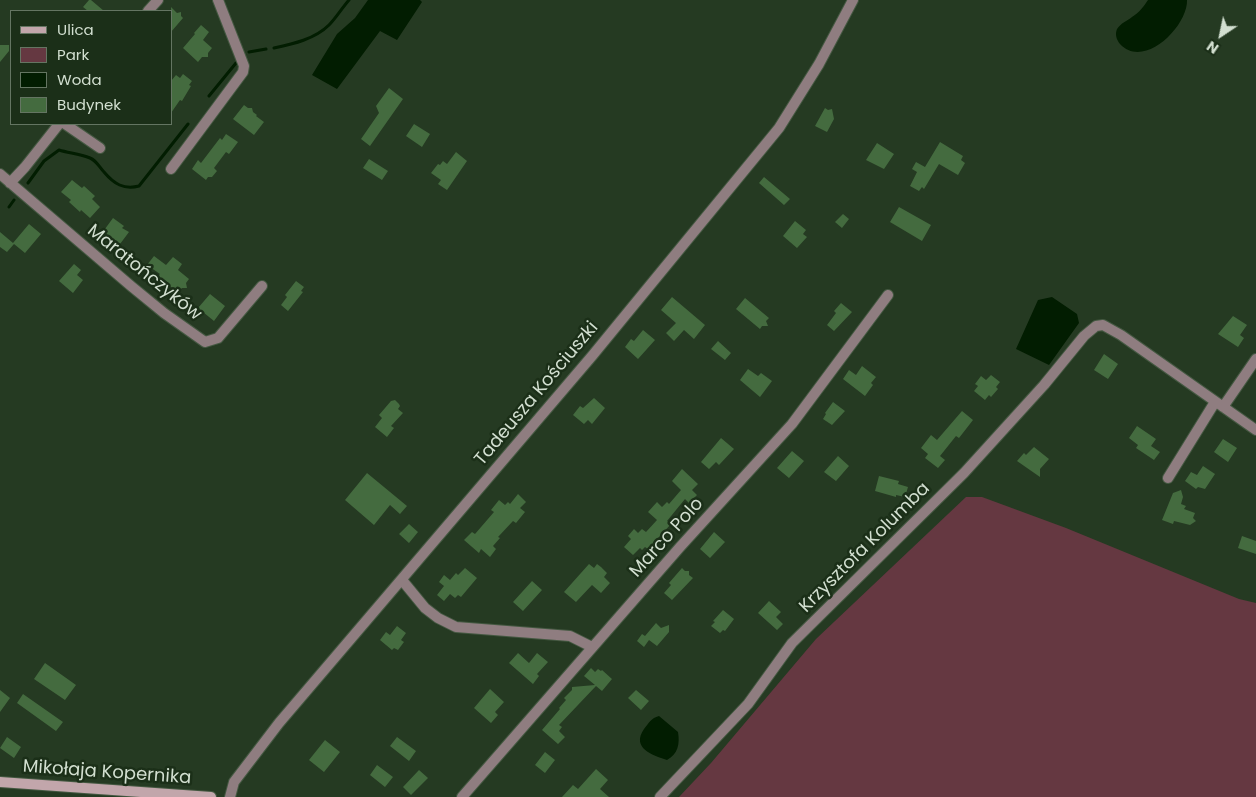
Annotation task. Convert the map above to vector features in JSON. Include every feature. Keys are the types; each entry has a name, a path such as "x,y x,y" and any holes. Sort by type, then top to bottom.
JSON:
{"street":[{"path":"149,10 158,0"},
{"path":"171,169 243,72 244,66 218,0"},
{"name":"Tadeusza Kościuszki","path":"230,797 234,782 279,723 592,356 779,128 819,64 853,0"},
{"path":"10,183 58,125"},
{"path":"66,125 100,148"},
{"name":"Maratończyków","path":"0,174 131,286 164,313 205,342 218,338 262,286"},
{"name":"Marco Polo","path":"462,797 592,647 792,424 888,295"},
{"name":"Krzysztofa Kolumba","path":"660,797 748,704 792,643 964,473 1044,385 1084,336 1096,326 1104,325 1121,335 1219,405"},
{"path":"1168,478 1219,405 1256,359"},
{"path":"1219,405 1256,430"},
{"path":"402,580 425,608 438,618 456,627 570,636 592,647"},
{"name":"Mikołaja Kopernika","path":"0,782 211,797"}],"green space":[{"path":"966,497 982,497 1066,528 1239,599 1256,603 1256,797 679,797 711,763 816,639"}],"water":[{"path":"368,0 420,0 422,2 397,40 380,31 337,89 312,75 337,34 355,18"},
{"path":"1148,0 1187,0 1180,22 1163,42 1141,52 1130,51 1120,44 1116,35 1117,29 1137,14"},
{"path":"1052,297 1077,314 1079,323 1049,365 1016,349 1038,300"},
{"path":"659,716 678,732 679,741 677,748 674,755 667,760 645,750 640,741 644,729 652,719"}],"building":[{"path":"91,0 103,10 87,10 83,7"},
{"path":"171,7 177,13 181,12 183,18 172,31 172,10"},
{"path":"201,25 209,32 203,40 212,48 208,53 208,57 202,57 198,62 183,48"},
{"path":"0,45 9,45 9,51 0,62"},
{"path":"183,74 192,81 189,85 191,86 182,101 180,100 172,112 172,80 176,75 180,78"},
{"path":"389,88 403,99 370,146 361,139 379,113 376,106"},
{"path":"244,105 252,108 256,116 264,122 254,135 233,119"},
{"path":"825,108 828,110 832,109 834,119 827,132 815,126"},
{"path":"414,124 430,134 422,147 406,136"},
{"path":"226,134 238,142 229,154 226,152 214,168 217,171 206,180 192,169 198,160 201,163 220,138 222,140"},
{"path":"940,142 963,156 961,160 965,163 958,175 939,164 924,189 922,187 919,191 910,186 917,172 912,169 916,162 925,167"},
{"path":"877,143 894,154 884,169 866,160"},
{"path":"456,152 467,161 447,190 438,184 441,180 431,173 443,161 447,164"},
{"path":"369,159 388,171 382,180 363,168"},
{"path":"764,177 790,199 784,205 759,183"},
{"path":"72,180 82,188 84,186 95,196 92,199 100,207 90,218 81,210 80,212 69,202 71,200 61,192"},
{"path":"899,207 931,225 922,241 890,222"},
{"path":"843,214 849,219 842,228 835,222"},
{"path":"113,218 124,226 122,228 129,232 120,244 102,233"},
{"path":"795,221 806,230 803,234 807,237 797,248 783,236"},
{"path":"29,224 41,234 25,253 14,244 7,252 0,247 0,232 13,243"},
{"path":"154,256 166,265 173,257 182,264 178,270 189,279 186,283 187,288 182,288 178,292 157,277 160,274 147,265"},
{"path":"74,264 81,270 77,275 83,280 73,293 59,281"},
{"path":"296,281 304,287 301,291 303,292 288,311 281,305 287,297 285,295"},
{"path":"210,294 225,306 214,321 198,308"},
{"path":"672,297 705,325 694,339 684,330 674,341 666,333 676,323 661,310"},
{"path":"745,298 769,318 766,321 768,326 762,326 760,329 736,309"},
{"path":"841,303 852,312 834,331 827,325 836,313 834,311"},
{"path":"1233,316 1247,325 1240,335 1244,338 1238,347 1218,334"},
{"path":"643,330 655,340 638,359 625,347 631,339 634,341"},
{"path":"718,341 731,353 725,360 711,349"},
{"path":"1104,354 1118,364 1108,379 1094,370"},
{"path":"862,366 876,377 865,396 843,379 849,370 856,375"},
{"path":"748,369 758,376 761,373 772,381 760,397 740,380"},
{"path":"991,375 1000,382 996,387 998,389 991,397 989,395 985,400 974,391 978,386 975,384 981,376 986,380"},
{"path":"594,398 605,408 592,424 588,420 584,424 573,415 580,406 583,408"},
{"path":"395,400 400,406 398,409 403,413 391,426 394,428 387,437 375,427 382,418 379,415 391,401"},
{"path":"833,402 845,411 832,425 823,419"},
{"path":"962,411 973,420 959,438 956,436 940,456 945,460 938,468 925,458 928,454 921,448 931,435 937,440"},
{"path":"1137,426 1156,439 1151,446 1160,452 1154,460 1136,448 1138,445 1129,438"},
{"path":"721,438 734,449 719,465 716,462 709,469 701,462"},
{"path":"1223,439 1237,448 1228,462 1214,452"},
{"path":"1034,447 1049,459 1040,469 1040,477 1017,461 1024,453 1026,455"},
{"path":"792,451 804,461 789,478 777,468"},
{"path":"838,456 849,466 836,481 824,472"},
{"path":"1203,466 1215,474 1205,489 1198,487 1196,489 1185,481 1191,472 1197,475"},
{"path":"682,469 698,484 692,490 697,495 689,503 685,499 667,521 671,524 648,549 645,547 642,550 640,548 633,555 624,547 631,539 628,536 634,529 638,533 642,529 646,532 657,520 648,512 657,502 662,507 667,502 669,504 681,490 672,481"},
{"path":"367,473 407,506 400,514 390,505 374,525 345,500"},
{"path":"879,476 899,481 898,484 908,487 905,497 896,495 896,497 875,491"},
{"path":"1181,490 1183,497 1181,504 1186,506 1184,509 1195,513 1193,518 1196,521 1190,525 1174,521 1173,524 1162,520 1173,493"},
{"path":"518,494 526,502 520,508 525,512 516,523 513,521 498,537 500,538 493,546 496,549 490,557 481,549 479,553 464,540 472,532 475,534 494,512 491,510 499,500 505,505 508,502 510,504"},
{"path":"409,524 418,532 409,543 399,534"},
{"path":"714,532 725,542 710,558 700,549"},
{"path":"1242,536 1256,541 1256,554 1238,548"},
{"path":"589,564 594,568 597,564 601,567 607,573 604,577 610,583 601,593 592,585 576,602 564,592"},
{"path":"465,568 477,578 461,597 458,595 455,598 450,594 444,601 437,595 444,586 439,582 444,575 450,580 456,573 458,575"},
{"path":"682,568 685,571 689,571 689,575 693,578 672,600 664,593 671,585 669,583"},
{"path":"532,581 542,590 523,611 513,602"},
{"path":"769,601 781,612 776,617 783,624 777,630 758,613"},
{"path":"723,610 734,619 725,631 723,630 720,633 711,626"},
{"path":"656,623 661,628 669,625 669,632 657,646 649,640 644,647 637,641 642,634 645,636"},
{"path":"397,626 406,633 401,640 404,642 398,650 394,648 392,650 380,640 386,632 390,635"},
{"path":"518,653 529,663 537,653 548,662 537,674 539,676 533,684 509,663"},
{"path":"45,663 76,685 65,700 34,679"},
{"path":"591,668 595,672 598,669 602,670 612,679 602,691 596,686 559,725 562,727 559,731 565,737 558,744 542,730 560,709 566,700 564,698 572,690 572,687 595,685 584,676"},
{"path":"490,689 504,702 495,712 498,715 491,723 474,708"},
{"path":"0,690 10,698 0,712"},
{"path":"636,690 649,701 641,710 628,698"},
{"path":"23,694 63,722 56,731 17,703"},
{"path":"7,737 21,747 14,758 0,748"},
{"path":"397,737 416,751 409,761 390,746"},
{"path":"325,740 340,752 324,772 309,760"},
{"path":"545,752 555,760 545,773 535,765"},
{"path":"377,765 393,777 385,787 370,775"},
{"path":"596,769 608,780 600,789 609,797 562,797 573,785 578,789"},
{"path":"419,770 428,778 411,795 403,787"}],"waterway":[{"path":"274,48 296,43 317,34 329,25 349,0"},
{"path":"249,52 266,49"},
{"path":"209,96 236,63"},
{"path":"28,183 44,161 59,150 92,159 108,176 120,185 129,187 139,186 188,124"},
{"path":"9,207 14,200"}]}
